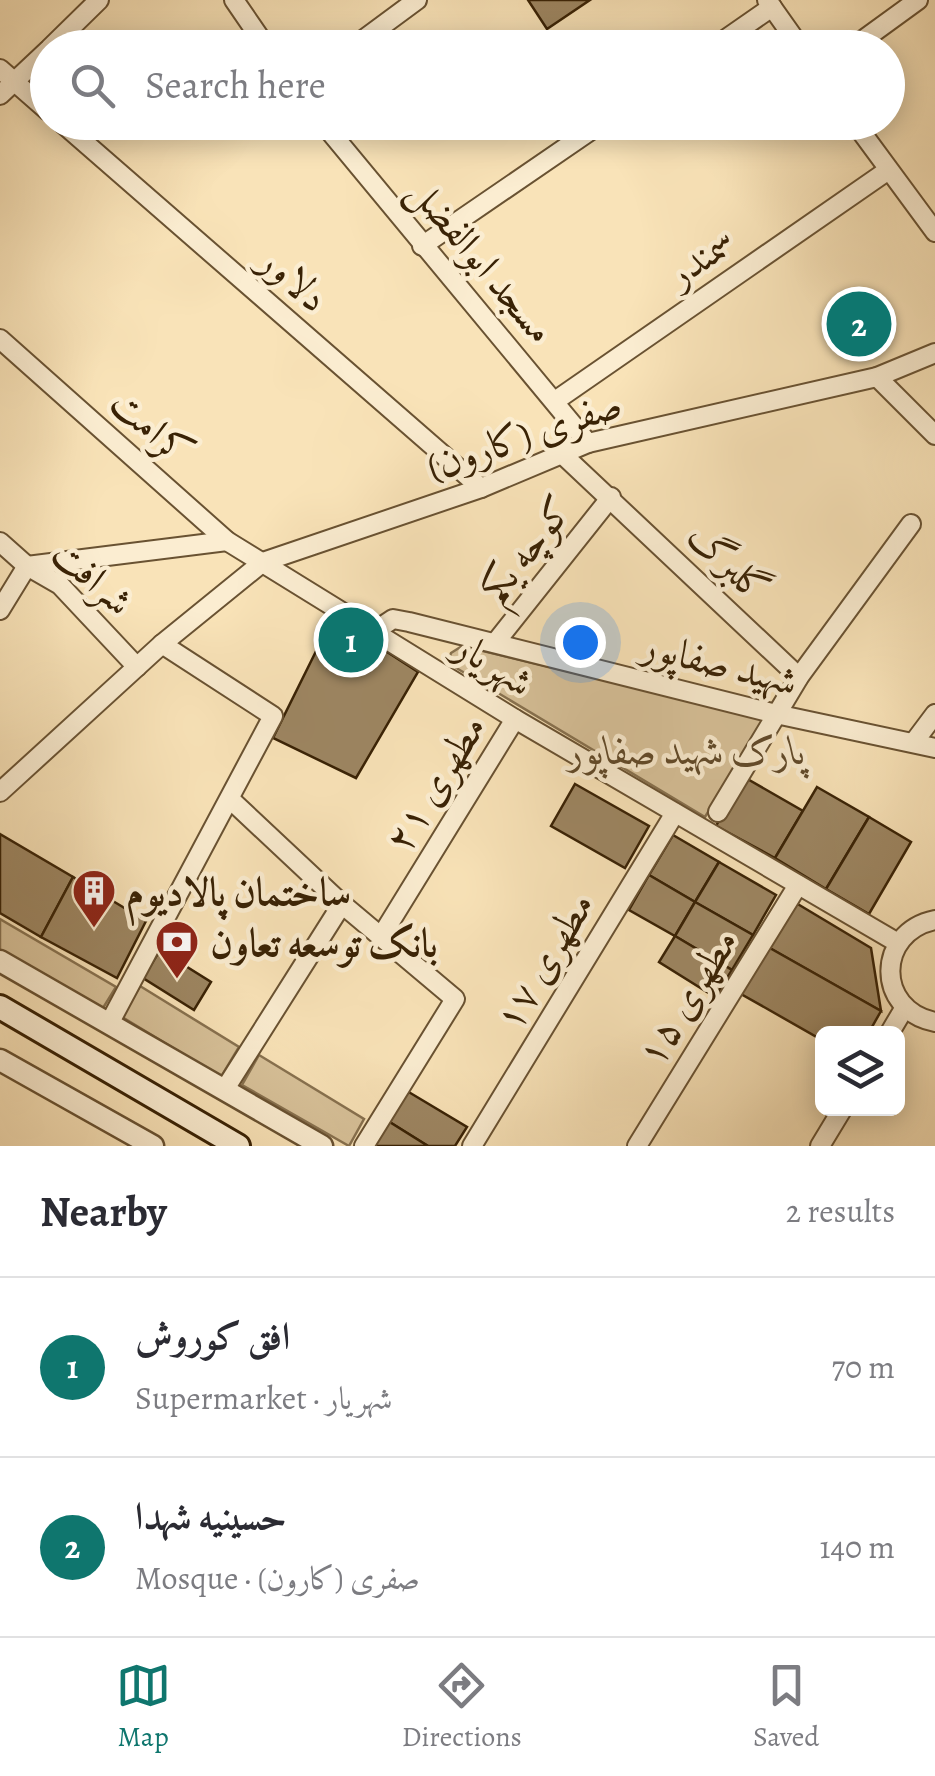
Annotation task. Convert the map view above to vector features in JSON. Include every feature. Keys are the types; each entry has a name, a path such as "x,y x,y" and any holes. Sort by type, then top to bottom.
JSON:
{"main road":[{"path":"0,1008 238,1146"}],"street":[{"path":"69,30 100,0"},
{"path":"234,0 255,30"},
{"path":"377,30 418,0"},
{"path":"877,30 918,0"},
{"path":"735,30 769,4 788,30"},
{"path":"30,63 5,82 30,99"},
{"name":"دلاور","path":"82,140 480,488"},
{"name":"مسجد ابوالفضل","path":"337,140 588,443"},
{"path":"422,246 577,140"},
{"path":"866,140 887,171 928,206 935,232"},
{"name":"سمندر","path":"555,401 887,171"},
{"name":"کرامت","path":"0,339 228,540 263,562"},
{"name":"صفری (کارون)","path":"0,792 162,644 263,562 480,488 588,443 877,377 935,352"},
{"path":"877,377 935,435"},
{"name":"گلبرگ","path":"562,454 798,677"},
{"name":"کوچه یکم","path":"496,643 610,498"},
{"path":"718,812 798,677 912,524"},
{"path":"0,610 27,566 228,540"},
{"name":"شرافت","path":"0,542 27,566 60,585 137,666"},
{"name":"شهریار","path":"263,562 515,719 898,943"},
{"name":"شهید صفاپور","path":"376,630 393,619 776,714 935,748"},
{"path":"110,1022 272,716 162,644"},
{"path":"914,742 935,714"},
{"name":"مطهری ۲۱","path":"382,935 515,719"},
{"path":"230,800 342,904 455,999 364,1146"},
{"name":"مطهری ۱۷","path":"472,1146 675,813"},
{"name":"مطهری ۱۵","path":"636,1146 798,885"},
{"path":"224,1089 342,904"},
{"path":"935,920 912,928 898,943 890,976 905,1007 920,1018 935,1022"},
{"path":"0,961 322,1146"},
{"path":"894,1026 905,1007"},
{"path":"0,1060 153,1146"},
{"path":"820,1146 838,1116"}],"green space":[{"name":"پارک شهید صفاپور","path":"462,646 765,719 705,817 448,663 451,653"},
{"path":"0,919 116,987 103,1008 0,954"},
{"path":"140,986 239,1047 221,1077 122,1017"},
{"path":"259,1055 364,1119 349,1146 242,1085"}],"building":[{"path":"528,0 590,0 547,29"},
{"path":"333,617 418,672 356,778 273,738"},
{"path":"744,777 803,811 775,858 716,826"},
{"path":"575,784 649,826 625,868 551,826"},
{"path":"817,787 869,817 826,889 775,858"},
{"path":"869,817 911,842 869,914 826,889"},
{"path":"0,834 73,877 41,937 0,913"},
{"path":"673,835 719,862 695,902 649,875"},
{"path":"719,862 776,895 753,935 695,902"},
{"path":"649,875 695,902 675,936 629,910"},
{"name":"ساختمان پالادیوم","path":"73,877 146,921 117,978 41,937"},
{"path":"695,902 753,935 732,970 675,936"},
{"path":"796,903 871,948 881,1011 768,947"},
{"path":"675,936 732,970 715,997 659,962"},
{"path":"768,947 881,1011 873,1026 815,1026 815,1036 741,994"},
{"name":"بانک توسعه تعاون","path":"160,950 211,982 194,1010 143,978"},
{"path":"407,1091 467,1127 455,1146 428,1146 388,1121"},
{"path":"388,1121 428,1146 373,1146"}],"place":[{"name":"حسینیه شهدا","path":"859,324"},
{"name":"افق کوروش","path":"351,640"},
{"name":"ساختمان پالادیوم","path":"94,929"},
{"name":"بانک توسعه تعاون","path":"177,980"}]}
